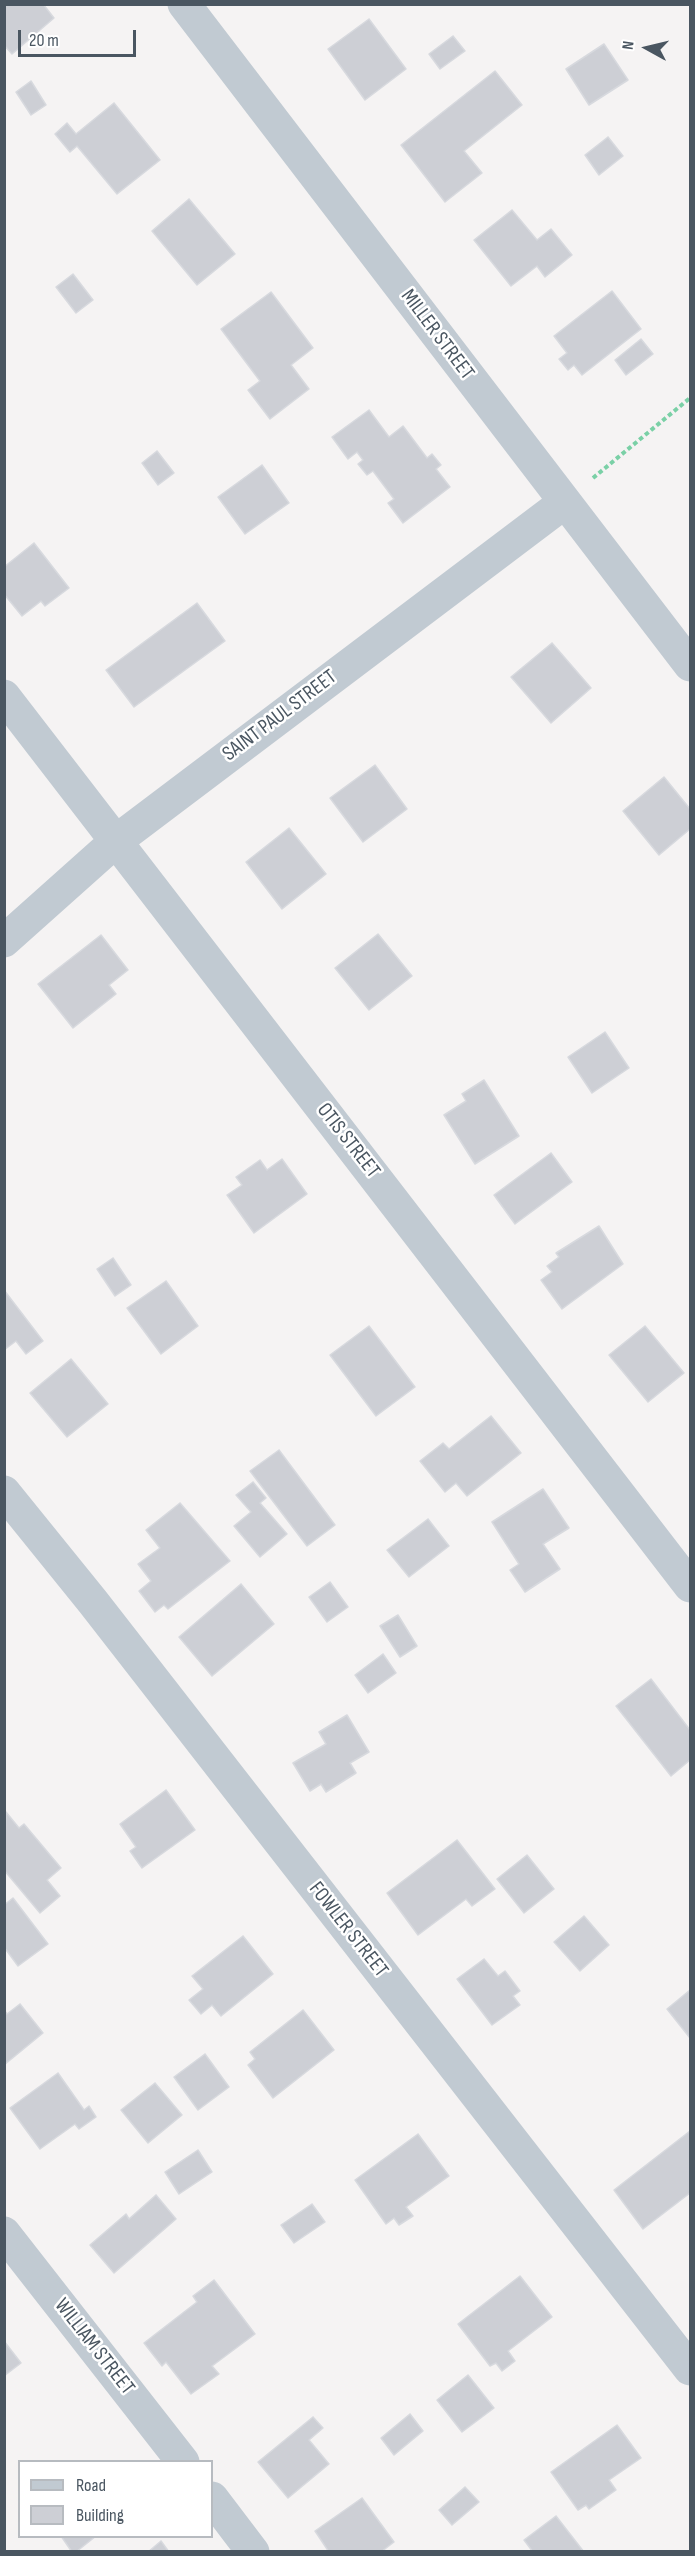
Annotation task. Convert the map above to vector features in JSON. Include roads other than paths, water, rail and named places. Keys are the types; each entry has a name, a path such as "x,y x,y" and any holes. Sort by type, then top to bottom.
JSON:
{"street":[{"name":"MILLER STREET","path":"184,4 690,665"},
{"name":"SAINT PAUL STREET","path":"4,942 116,841 565,502"},
{"name":"OTIS STREET","path":"4,696 690,1586"},
{"name":"FOWLER STREET","path":"4,1492 101,1611 690,2369"},
{"name":"WILLIAM STREET","path":"4,2233 181,2460"},
{"path":"213,2499 253,2552"}]}
